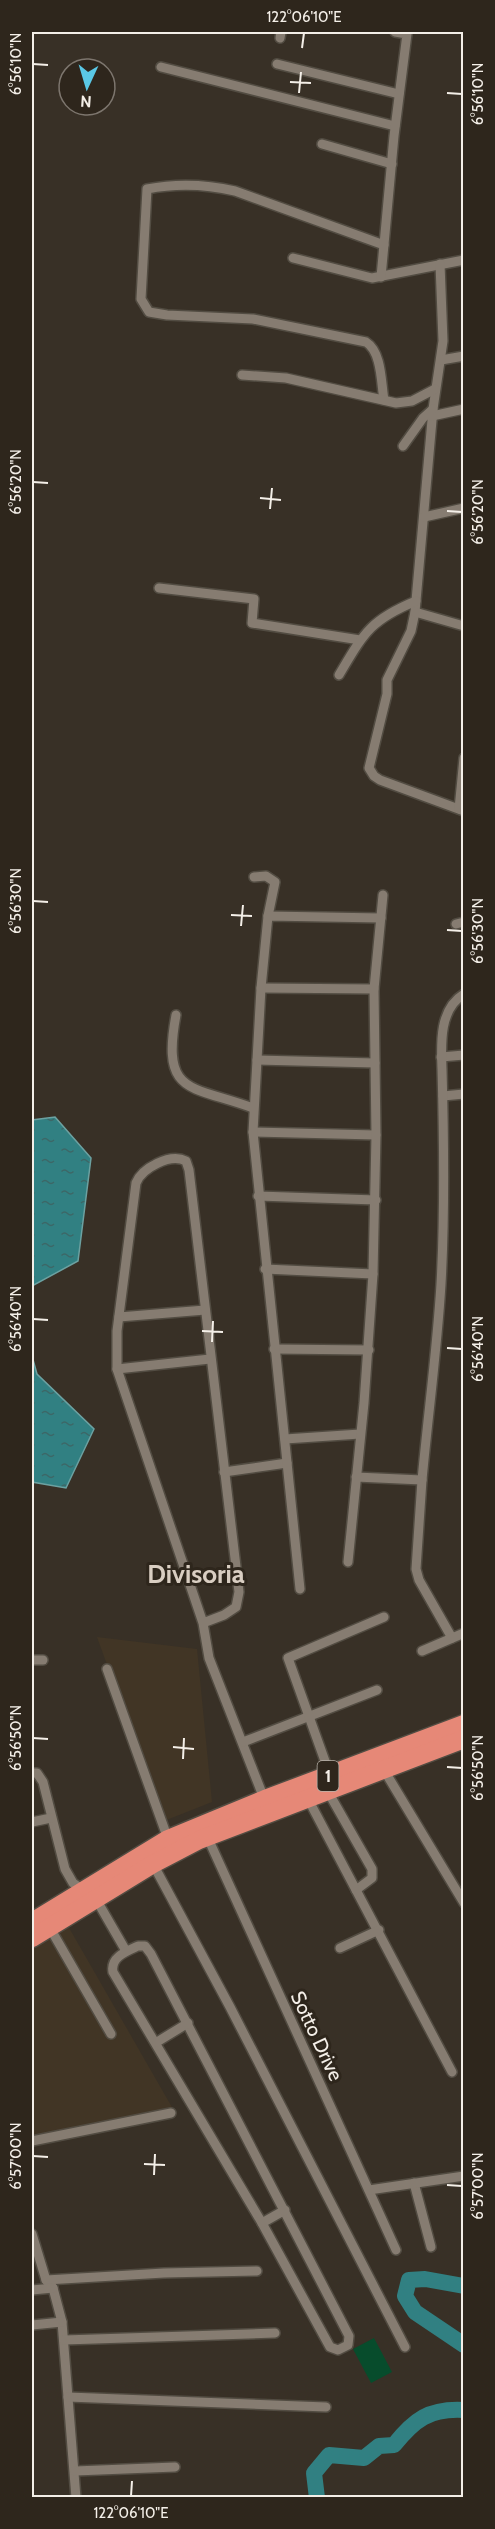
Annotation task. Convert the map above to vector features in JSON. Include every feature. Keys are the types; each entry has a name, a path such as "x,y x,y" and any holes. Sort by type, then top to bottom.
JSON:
{"highway":[{"name":"1","path":"32,1938 50,1928 90,1895 168,1839 204,1831 329,1782 464,1724"},
{"name":"1","path":"267,1806 308,1797 329,1782 384,1770 464,1739"},
{"name":"1","path":"32,1922 153,1864 204,1831"}],"street":[{"path":"381,277 395,126 407,33 395,32"},
{"path":"277,64 399,94"},
{"path":"161,67 395,126"},
{"path":"322,144 392,164"},
{"path":"384,245 235,191 214,186 183,184 147,189 141,299 149,312 253,320 366,342 372,346 376,355 384,400"},
{"path":"293,258 359,276 381,277 464,260"},
{"path":"440,264 443,341 435,390 415,612 411,631 387,680 387,694 369,768 380,780 461,810 464,758"},
{"path":"441,360 464,356"},
{"path":"242,375 286,378 396,403 412,401 435,390"},
{"path":"403,446 423,418 433,412 464,409"},
{"path":"423,517 464,508"},
{"path":"159,588 254,599 252,623 360,640"},
{"path":"339,675 360,640 380,618 416,601"},
{"path":"415,612 464,626"},
{"path":"254,877 266,876 275,882 268,916 261,988 253,1132 265,1269 300,1589"},
{"path":"348,1562 369,1350 373,1274 376,1200 374,989 383,895"},
{"path":"268,916 381,918"},
{"path":"261,988 374,989"},
{"path":"452,1638 419,1580 416,1569 422,1480 441,1286 443,1096 441,1057 444,1020 453,1003 464,994"},
{"path":"176,1015 171,1053 172,1064 178,1076 197,1090 253,1108"},
{"path":"441,1057 464,1055"},
{"path":"257,1060 375,1063"},
{"path":"443,1096 464,1094"},
{"path":"253,1132 376,1135"},
{"path":"203,1623 231,1611 237,1607 239,1600 189,1170 186,1161 177,1159 148,1168 142,1172 136,1183 119,1317 117,1369 203,1623 209,1658 267,1806"},
{"path":"258,1196 376,1200"},
{"path":"265,1269 373,1274"},
{"path":"119,1317 205,1310"},
{"path":"274,1349 369,1350"},
{"path":"117,1369 210,1359"},
{"path":"285,1439 360,1434"},
{"path":"224,1472 287,1463"},
{"path":"356,1476 422,1480"},
{"path":"356,1890 372,1878 372,1869 329,1782 288,1658 384,1617"},
{"path":"422,1651 464,1633"},
{"path":"32,1660 43,1660"},
{"path":"107,1669 168,1839"},
{"path":"243,1742 377,1690"},
{"path":"384,1770 464,1903"},
{"path":"32,1773 37,1773 43,1782 65,1869 73,1883 90,1895 126,1951"},
{"path":"308,1797 452,2072"},
{"path":"32,1822 51,1818"},
{"name":"Sotto Drive","path":"204,1831 396,2250"},
{"path":"153,1864 230,2007 405,2347"},
{"path":"50,1928 111,2034"},
{"path":"340,1948 379,1930"},
{"path":"138,1946 148,1948 349,2336 348,2345 338,2350 330,2347 262,2223 157,2042 113,1972 113,1963 126,1951 138,1946"},
{"path":"157,2042 188,2023"},
{"path":"32,2141 171,2113"},
{"path":"369,2190 464,2176"},
{"path":"414,2183 431,2247"},
{"path":"262,2223 285,2210"},
{"path":"32,2234 46,2280 53,2288 62,2322 76,2498"},
{"path":"46,2280 165,2273 257,2271"},
{"path":"32,2290 53,2288"},
{"path":"32,2325 62,2322"},
{"path":"64,2340 275,2333"},
{"path":"69,2397 326,2407"},
{"path":"75,2471 175,2467"}],"shaded area":[{"path":"97,1637 197,1649 212,1802 164,1821"},
{"path":"68,1926 173,2109 32,2137 32,1950"}],"green space":[{"path":"374,2338 392,2372 371,2383 353,2349"}],"water":[{"path":"55,1117 91,1158 78,1261 32,1286 32,1120"},
{"path":"32,1356 37,1374 94,1429 66,1488 32,1482"}],"waterway":[{"path":"464,2286 425,2279 409,2280 405,2296 415,2312 464,2345"},
{"path":"317,2498 314,2473 329,2455 364,2458 379,2446 394,2445 423,2417 441,2411 464,2410"}],"district":[{"name":"Divisoria","path":"196,1574"}]}
